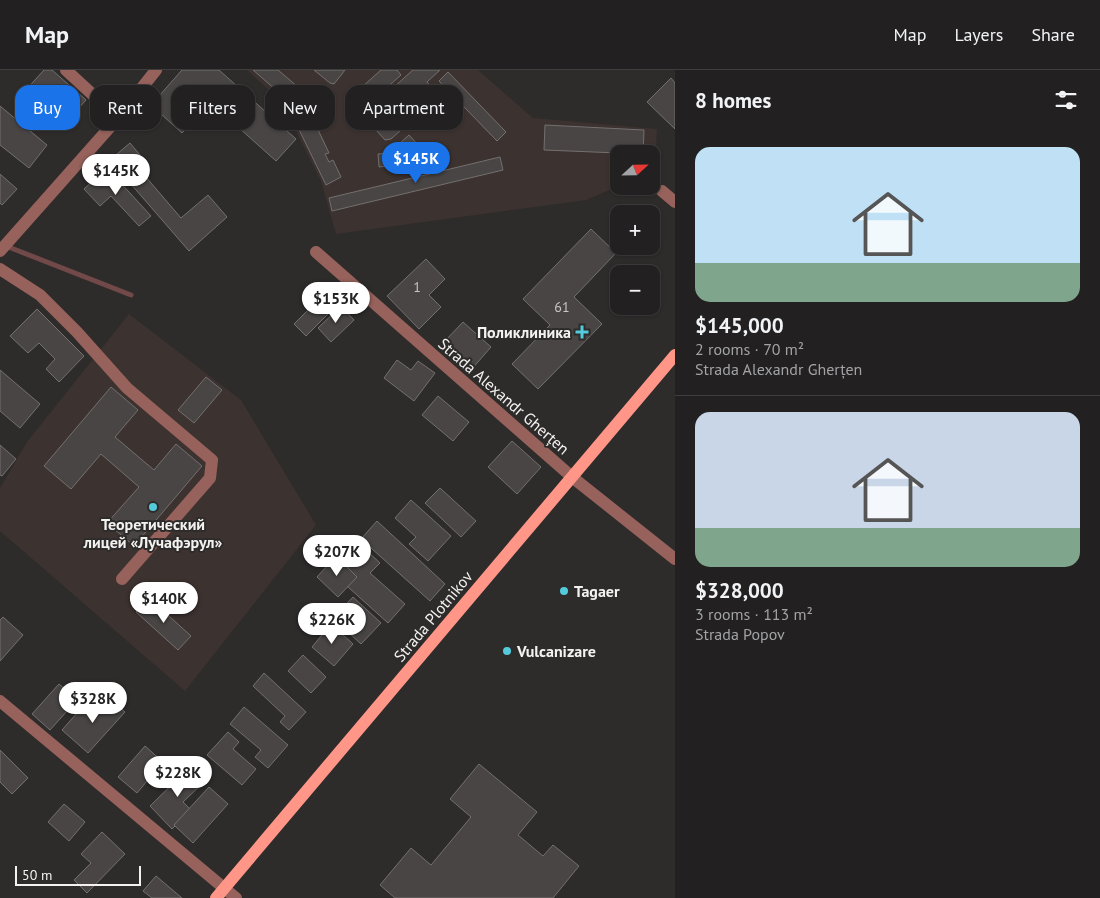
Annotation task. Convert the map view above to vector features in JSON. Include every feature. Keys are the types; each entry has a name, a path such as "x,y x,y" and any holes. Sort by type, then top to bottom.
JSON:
{"main road":[{"name":"Strada Plotnikov","path":"220,893 675,355"}],"street":[{"path":"66,70 90,92"},
{"path":"144,85 156,70"},
{"path":"0,251 107,130"},
{"path":"662,191 675,202"},
{"name":"Strada Alexandr Gherțen","path":"316,252 572,477 675,559"},
{"path":"0,269 40,295 77,332 127,388 212,460 210,478 122,579"},
{"path":"0,701 220,893 236,898"}],"shaded area":[{"path":"247,70 478,70 533,118 657,129 656,145 610,145 610,190 586,200 336,234 321,181 296,130 335,130 335,85 265,86"},
{"name":"Теоретический лицей «Лучафэрул»","path":"129,314 241,400 316,525 185,691 0,531 0,488 27,442"}],"building":[{"path":"44,70 52,70 69,85 30,85"},
{"path":"182,70 219,70 236,85 171,85 171,123 161,114 161,94"},
{"path":"253,70 278,70 296,85 270,85"},
{"path":"314,70 345,70 334,84"},
{"path":"381,70 397,70 401,75 390,85 364,85"},
{"path":"413,70 440,70 427,82 430,85 396,85"},
{"path":"448,72 461,85 443,85 439,81"},
{"path":"671,78 675,83 675,129 647,102"},
{"path":"463,88 506,132 497,141 463,106"},
{"path":"80,95 86,100 80,107"},
{"path":"255,102 265,111 265,130 286,130 296,139 276,161 241,130 255,130"},
{"path":"0,106 15,118 15,130 29,130 47,145 29,168 0,145"},
{"path":"545,125 644,130 643,145 610,145 610,153 544,150"},
{"path":"299,130 318,130 329,153 325,154 329,162 333,160 341,177 326,185"},
{"path":"376,130 401,130 391,139 385,140"},
{"path":"409,135 418,145 396,165 379,167 378,154 389,153"},
{"path":"130,143 140,155 133,162 181,218 208,195 227,217 189,251 110,160"},
{"path":"500,157 503,170 332,211 329,198"},
{"path":"107,168 151,216 139,226 111,196 100,206 84,189"},
{"path":"0,174 17,189 2,205 0,203"},
{"path":"591,229 610,247 610,255 614,255 574,297 602,324 538,389 512,364 550,325 523,299"},
{"path":"426,259 445,279 429,295 441,307 419,329 387,296"},
{"path":"317,301 329,313 306,336 294,324"},
{"path":"341,306 354,320 331,342 318,328"},
{"path":"37,309 84,356 59,382 46,369 55,359 39,343 28,353 10,336"},
{"path":"463,322 491,347 471,370 442,344"},
{"path":"397,360 411,370 418,361 435,373 414,401 384,378"},
{"path":"0,370 40,404 20,428 0,411"},
{"path":"206,377 222,390 194,423 178,410"},
{"path":"111,387 138,410 115,437 154,470 176,444 202,466 134,546 107,523 139,487 101,454 71,489 44,466"},
{"path":"438,396 469,422 453,441 422,415"},
{"path":"512,441 541,467 517,494 488,467"},
{"path":"0,445 16,459 2,476 0,475"},
{"path":"440,488 476,521 461,537 425,503"},
{"path":"411,500 451,536 428,561 409,544 416,537 395,518"},
{"path":"377,521 445,584 430,601 361,539"},
{"path":"365,549 380,563 370,573 405,604 388,623 338,578"},
{"path":"336,556 357,577 338,597 317,577"},
{"path":"353,597 381,623 361,644 333,618"},
{"path":"149,598 191,636 178,650 136,612"},
{"path":"3,617 23,635 0,661 0,620"},
{"path":"331,624 353,644 334,666 312,647"},
{"path":"303,655 326,677 311,693 288,671"},
{"path":"264,673 306,712 289,730 280,722 285,716 253,686"},
{"path":"59,684 77,700 50,730 32,714"},
{"path":"107,696 125,712 88,753 62,730 85,704 93,712"},
{"path":"244,707 288,745 268,768 255,757 261,750 230,724"},
{"path":"228,732 239,742 233,749 256,769 242,785 207,755"},
{"path":"145,746 163,762 137,793 118,777"},
{"path":"0,750 28,778 12,794 0,782"},
{"path":"479,764 537,812 518,835 543,856 553,845 579,866 553,898 395,898 380,885 411,848 431,865 471,817 450,799"},
{"path":"191,766 205,781 183,802 191,810 172,829 150,806"},
{"path":"209,787 228,804 193,843 174,825"},
{"path":"64,804 85,822 69,841 48,822"},
{"path":"102,832 125,854 87,893 74,880 91,863 81,854"},
{"path":"156,876 182,898 152,898 143,891"}],"waterway":[{"path":"6,246 131,295"}],"place":[{"name":"Поликлиника","path":"582,332"},
{"name":"Теоретический лицей «Лучафэрул»","path":"153,507"},
{"name":"Tagaer","path":"564,591"},
{"name":"Vulcanizare","path":"507,651"}]}
